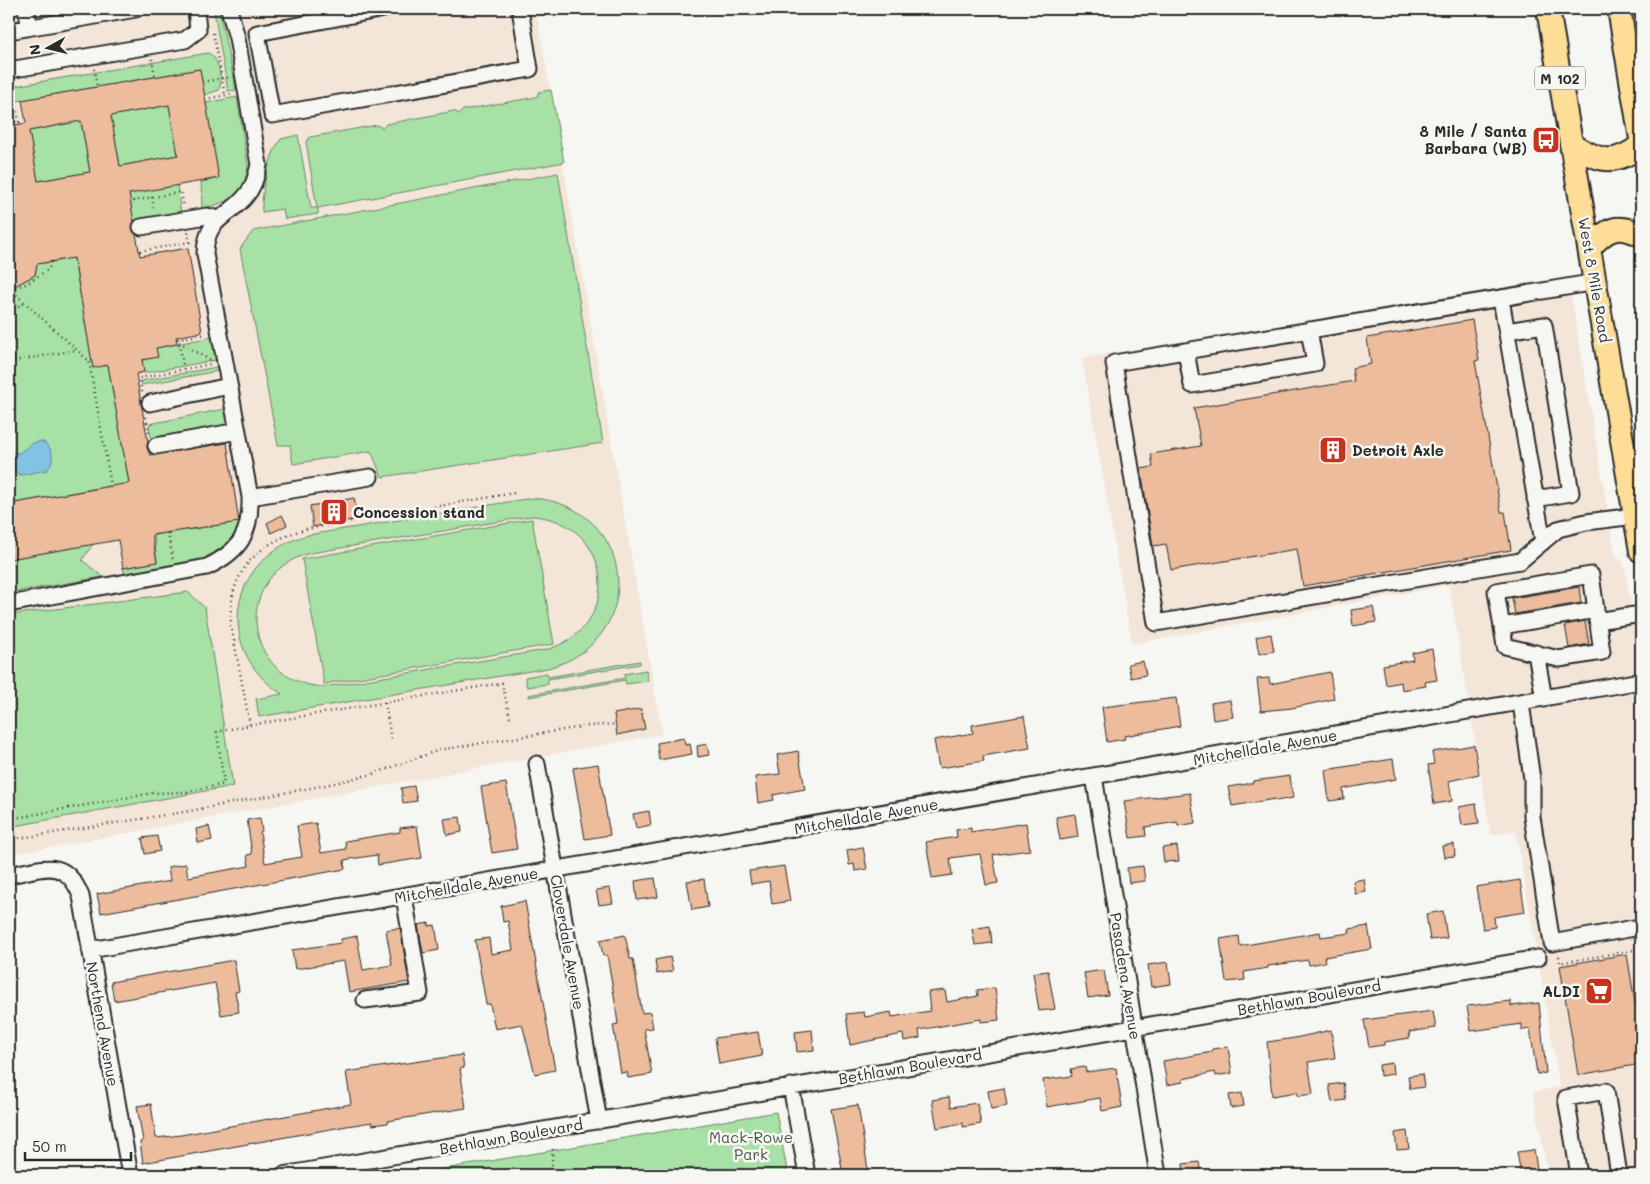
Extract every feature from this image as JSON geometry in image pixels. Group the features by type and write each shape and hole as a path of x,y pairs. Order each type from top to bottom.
{"highway":[{"name":"West 8 Mile Road","path":"1548,9 1641,551"},
{"path":"1619,9 1640,124"},
{"path":"1571,144 1591,156 1611,160 1626,156 1641,145"},
{"path":"1590,247 1602,234 1610,229 1628,229 1641,235"}],"street":[{"path":"26,9 30,27"},
{"path":"9,31 136,9"},
{"path":"10,76 185,40 198,30 196,9"},
{"path":"9,604 207,567 224,559 239,544 247,530 250,518 250,497 205,254 209,231 218,219 245,197 254,184 259,165 237,38 229,9"},
{"path":"384,9 257,33 272,115 530,69 520,9"},
{"path":"141,227 207,216 218,219"},
{"path":"1596,282 1114,363 1156,623 1520,561 1558,530 1586,522 1635,516"},
{"path":"1501,299 1543,542"},
{"path":"1507,331 1544,325 1571,493 1535,500"},
{"path":"1186,351 1192,385 1315,364 1309,330"},
{"path":"150,402 229,386"},
{"path":"156,446 238,431"},
{"path":"250,497 370,477"},
{"path":"1591,574 1596,616 1602,652 1559,659 1505,646 1496,591 1591,574"},
{"path":"1502,626 1596,616 1641,614"},
{"path":"1536,653 1544,699"},
{"name":"Mitchelldale Avenue","path":"90,950 1641,681"},
{"path":"1521,702 1532,778 1532,816 1552,943 1634,928 1641,929"},
{"name":"Cloverdale Avenue","path":"537,764 599,1121"},
{"name":"Pasadena Avenue","path":"1094,776 1158,1175"},
{"name":"Northend Avenue","path":"9,875 55,868 63,870 70,875 80,896 130,1175"},
{"path":"366,1000 420,993 404,896"},
{"name":"Bethlawn Boulevard","path":"282,1175 1538,958"},
{"path":"791,1086 807,1175"},
{"path":"1578,1175 1566,1098 1606,1091 1619,1175"}],"path":[{"path":"212,31 225,95"},
{"path":"152,58 155,77"},
{"path":"94,68 97,87"},
{"path":"9,124 18,122 10,76"},
{"path":"202,82 235,76"},
{"path":"205,99 238,93"},
{"path":"133,201 181,192"},
{"path":"140,251 190,242"},
{"path":"51,262 50,269 26,284 10,289 89,361 111,485"},
{"path":"9,310 25,303"},
{"path":"184,369 178,339 213,333"},
{"path":"179,342 216,363"},
{"path":"9,362 77,350"},
{"path":"250,725 230,610 233,589 250,558 270,543 286,535 306,529 514,493"},
{"path":"168,533 174,567"},
{"path":"9,819 153,793 186,792 224,784 217,732 250,725 502,683 510,718"},
{"path":"385,702 391,739"},
{"path":"9,840 184,812 326,786 373,774 439,750 588,726 614,724"},
{"path":"1558,956 1560,963 1634,950"},
{"path":"551,1175 554,1148"}],"shaded area":[{"path":"127,9 536,9 662,734 9,855 9,30"},
{"path":"1568,277 1615,554 1624,564 1641,663 1641,1175 1548,1175 1533,1092 1560,1087 1516,831 1491,835 1449,585 1132,644 1082,358"}],"green space":[{"path":"219,10 236,90 228,91 214,11"},
{"path":"208,53 215,59 219,69 220,86 219,90 204,95 199,69 11,102 9,105 9,87"},
{"path":"551,90 564,162 318,208 318,214 285,219 283,209 262,212 267,174 273,154 281,139 298,135 311,208 317,208 306,142 310,137 377,125 383,128 386,124 454,111 459,114 463,110 531,98 538,96 538,92"},
{"path":"237,97 248,166 246,176 239,191 234,196 220,203 202,208 201,182 218,179 206,103"},
{"path":"169,105 178,155 120,166 111,116"},
{"path":"81,121 90,172 38,181 29,131"},
{"path":"558,173 603,443 382,477 371,451 293,464 290,445 278,445 240,249 253,231"},
{"path":"177,185 181,214 134,222 129,194"},
{"path":"60,252 73,254 93,367 108,365 130,488 109,486 9,504 9,289 35,275 37,264 59,261"},
{"path":"212,337 216,360 144,373 142,360 157,357 156,348"},
{"path":"217,367 218,371 142,385 141,381"},
{"path":"225,409 228,424 151,438 149,424"},
{"path":"532,498 567,506 593,524 610,548 618,576 615,604 603,631 581,653 548,668 259,717 256,699 282,694 260,675 245,653 239,629 239,606 247,583 261,562 281,546 308,535","holes":["532,516 560,522 580,536 594,555 600,577 598,600 588,621 571,638 545,650 324,687 296,681 276,667 262,648 256,626 258,603 268,582 285,564 311,553"]},
{"path":"532,519 554,644 324,684 302,559"},
{"path":"238,522 239,526 229,542 221,550 204,559 125,574 123,568 157,562 154,535"},
{"path":"93,544 82,560 103,577 9,593 9,559"},
{"path":"188,592 205,608 233,786 9,827 9,615"},
{"path":"640,661 640,664 548,679 548,684 527,687 525,677 547,673 548,677"},
{"path":"646,670 648,681 626,684 625,680 529,697 528,695 625,678 624,674"},
{"name":"Mack-Rowe Park","path":"776,1112 788,1175 409,1175"}],"water":[{"path":"41,441 48,446 52,454 52,462 47,470 21,475 14,471 10,463 9,452 19,453 31,444"}],"building":[{"path":"200,69 219,178 129,194 134,222 132,229 136,234 140,256 188,248 202,332 176,337 177,344 156,348 158,357 142,360 144,372 136,374 148,442 147,447 150,455 227,443 239,522 152,535 157,562 123,568 118,540 9,559 9,504 129,483 108,365 93,368 74,258 37,264 35,275 9,289 9,126 26,123 22,100","holes":["169,105 178,155 120,166 111,116","81,121 90,172 38,181 29,131"]},
{"name":"Detroit Axle","path":"1472,320 1479,360 1475,361 1501,512 1505,512 1511,550 1303,586 1297,549 1171,570 1166,544 1153,546 1141,469 1153,467 1151,454 1201,446 1194,408 1354,381 1352,368 1371,364 1367,338"},
{"name":"Concession stand","path":"354,498 358,519 313,527 310,506"},
{"path":"282,515 287,525 271,533 267,523"},
{"path":"1579,587 1581,603 1515,614 1512,598"},
{"path":"1373,607 1376,622 1353,626 1351,610"},
{"path":"1585,621 1589,644 1569,648 1565,625"},
{"path":"1271,634 1274,651 1259,654 1256,637"},
{"path":"1432,649 1437,680 1425,682 1426,686 1402,690 1401,682 1386,685 1383,665 1413,660 1412,653"},
{"path":"1143,661 1146,675 1131,678 1128,664"},
{"path":"1330,672 1334,699 1292,708 1261,711 1257,679 1269,678 1270,684"},
{"path":"1176,698 1180,726 1124,736 1125,739 1107,742 1102,707"},
{"path":"1230,700 1233,717 1213,720 1211,703"},
{"path":"641,709 645,729 617,735 614,714"},
{"path":"1024,716 1030,748 983,756 984,761 939,768 934,740 973,733 972,725"},
{"path":"684,738 685,745 690,744 692,754 659,760 657,743"},
{"path":"707,744 709,755 698,757 697,746"},
{"path":"1474,745 1479,774 1449,781 1452,801 1434,804 1428,765 1434,764 1432,752"},
{"path":"798,751 805,789 773,795 774,800 758,803 755,777 780,774 777,755"},
{"path":"1393,759 1396,779 1343,789 1344,799 1329,801 1325,770"},
{"path":"598,764 610,835 585,839 573,768"},
{"path":"1290,776 1293,798 1232,806 1228,787 1253,783 1253,781"},
{"path":"506,783 517,849 492,853 481,787"},
{"path":"414,786 417,801 403,803 401,788"},
{"path":"1190,793 1195,823 1178,826 1177,822 1145,827 1146,836 1130,838 1124,801"},
{"path":"1476,804 1479,823 1462,825 1459,807"},
{"path":"649,811 651,825 636,828 633,814"},
{"path":"1075,814 1078,837 1060,840 1056,817"},
{"path":"460,817 462,832 447,835 444,819"},
{"path":"260,818 262,831 260,832 265,863 302,857 297,826 316,823 321,853 346,849 345,841 400,832 400,828 417,826 422,858 378,865 377,855 344,860 345,869 101,913 97,894 170,881 168,867 186,864 188,877 249,866 247,855 252,854 247,820"},
{"path":"1026,823 1030,850 993,855 998,883 986,885 980,854 950,858 952,875 932,878 926,842 957,837 956,830 971,828 971,832"},
{"path":"209,826 212,840 198,843 196,829"},
{"path":"157,836 160,851 145,854 142,838"},
{"path":"1454,844 1455,856 1444,857 1442,846"},
{"path":"1177,846 1179,861 1164,862 1162,848"},
{"path":"863,847 867,869 855,871 854,864 849,865 847,850"},
{"path":"784,866 790,901 772,904 769,881 751,884 749,871"},
{"path":"1143,866 1145,881 1129,883 1127,868"},
{"path":"655,878 658,897 637,900 635,881"},
{"path":"704,879 708,907 692,910 687,881"},
{"path":"1364,879 1366,892 1355,894 1353,881"},
{"path":"1520,880 1525,912 1494,917 1495,927 1483,929 1476,887"},
{"path":"610,888 613,903 599,905 596,890"},
{"path":"525,901 555,1070 535,1074 522,1024 495,1029 490,1004 486,1004 475,940 489,938 491,954 513,950 508,921 503,922 501,906"},
{"path":"1443,911 1447,938 1430,940 1426,914"},
{"path":"429,923 429,926 435,925 439,950 423,953 418,925"},
{"path":"990,926 992,943 975,945 972,929"},
{"path":"1368,926 1372,949 1324,957 1325,962 1309,965 1308,960 1268,966 1268,968 1244,972 1245,980 1226,982 1220,939 1239,936 1240,946 1320,932 1321,937 1350,933 1349,929"},
{"path":"400,928 409,982 349,992 344,961 295,969 292,950 341,943 341,939 357,936 363,970 392,965 386,930"},
{"path":"625,935 630,959 633,959 642,1013 650,1012 653,1028 644,1029 652,1074 628,1078 627,1072 621,1073 613,1025 618,1024 614,995 607,955 603,956 600,940"},
{"path":"1627,954 1641,1040 1641,1064 1578,1075 1560,966"},
{"path":"670,957 673,971 657,974 655,960"},
{"path":"234,960 239,991 235,992 239,1012 221,1015 215,983 114,1001 111,982"},
{"path":"1168,962 1171,984 1151,987 1148,965"},
{"path":"1104,970 1108,995 1088,998 1084,973"},
{"path":"1048,971 1055,1009 1039,1011 1033,973"},
{"path":"995,988 999,1020 981,1022 981,1019 919,1030 920,1038 904,1041 903,1034 850,1045 846,1014 864,1012 865,1017 891,1012 892,1017 930,1011 928,992 945,990 947,1002 978,996 977,990"},
{"path":"1511,1001 1511,1006 1539,1003 1546,1073 1537,1074 1530,1029 1522,1030 1522,1024 1471,1031 1467,1006"},
{"path":"1433,1011 1436,1028 1409,1032 1410,1038 1384,1042 1384,1045 1369,1047 1364,1020"},
{"path":"812,1030 814,1050 797,1052 795,1032"},
{"path":"1331,1030 1335,1058 1308,1062 1313,1094 1298,1096 1297,1092 1272,1096 1267,1042"},
{"path":"758,1032 762,1056 719,1064 715,1038"},
{"path":"1228,1047 1232,1073 1216,1076 1215,1072 1183,1079 1183,1082 1167,1085 1163,1061 1212,1052 1212,1049"},
{"path":"462,1055 464,1068 460,1069 466,1108 388,1121 388,1123 372,1125 372,1122 347,1126 143,1163 140,1142 143,1141 137,1106 151,1104 156,1138 181,1135 351,1104 346,1072"},
{"path":"1392,1063 1393,1074 1380,1076 1379,1065"},
{"path":"1085,1067 1086,1072 1116,1068 1122,1107 1102,1111 1100,1098 1047,1107 1043,1080 1072,1076 1071,1069"},
{"path":"1422,1074 1424,1087 1410,1089 1408,1076"},
{"path":"1343,1083 1346,1100 1332,1102 1329,1085"},
{"path":"1004,1088 1007,1106 991,1109 988,1091"},
{"path":"1242,1093 1244,1106 1231,1108 1229,1095"},
{"path":"949,1097 951,1107 977,1103 981,1124 963,1127 963,1123 937,1128 932,1100"},
{"path":"858,1105 868,1170 843,1174 831,1109"},
{"path":"1407,1131 1409,1149 1397,1150 1395,1133"},
{"path":"1534,1150 1538,1175 1521,1175 1517,1152"},
{"path":"1199,1162 1201,1175 1184,1175 1183,1164"}],"place":[{"name":"8 Mile / Santa Barbara (WB)","path":"1546,140"},
{"name":"Detroit Axle","path":"1333,450"},
{"name":"Concession stand","path":"334,512"},
{"name":"ALDI","path":"1599,991"}]}
